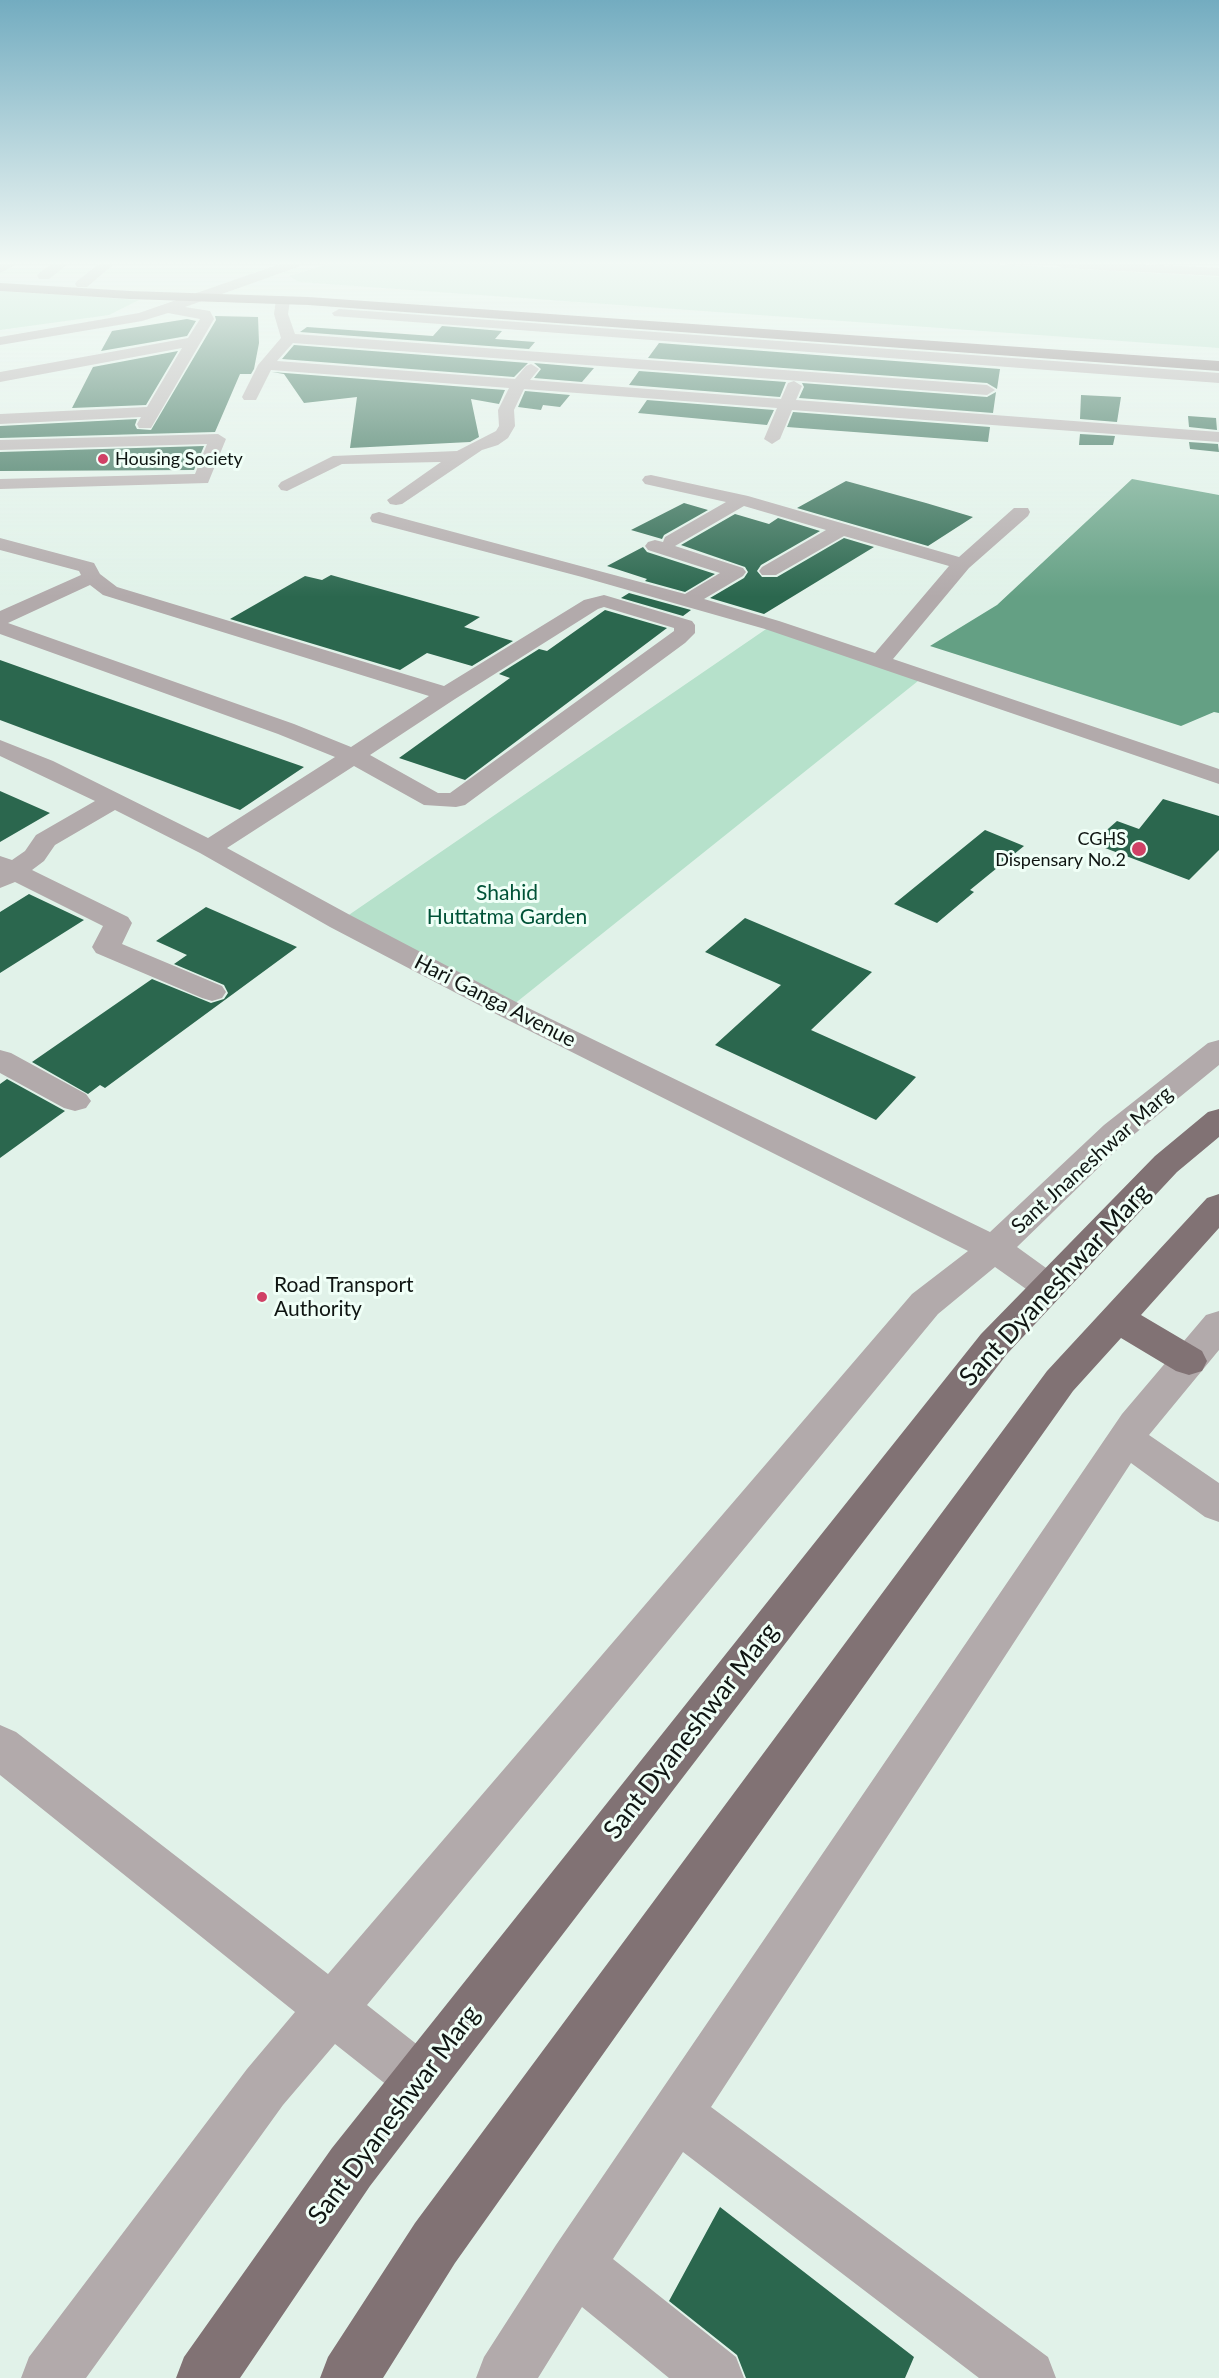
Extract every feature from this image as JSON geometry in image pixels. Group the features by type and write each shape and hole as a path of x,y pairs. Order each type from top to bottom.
{"main road":[{"name":"Sant Dyaneshwar Marg","path":"205,2378 351,2167 994,1344 1166,1164 1219,1120"},
{"path":"361,2373 435,2243 1010,1449 1060,1382 1219,1206"},
{"path":"1117,1318 1189,1361"}],"street":[{"path":"78,379 81,375"},
{"path":"0,419 50,416 148,418 173,375"},
{"path":"250,397 261,375"},
{"path":"309,385 396,375 1219,437"},
{"path":"396,500 476,446 492,441 502,434 507,426 506,410 519,384 526,375"},
{"path":"772,439 798,375 987,390"},
{"path":"1185,375 1219,378"},
{"path":"50,416 64,398"},
{"path":"0,445 218,439 202,479 0,484"},
{"path":"287,486 333,461 342,459 460,456"},
{"path":"651,480 742,500 962,564"},
{"path":"687,601 736,572 663,543 742,500"},
{"path":"879,662 962,564 1021,512"},
{"path":"379,518 771,626 1219,777"},
{"path":"769,571 843,528"},
{"path":"0,544 87,567 92,577 110,591 447,694"},
{"path":"0,619 92,577"},
{"path":"90,600 110,591"},
{"path":"0,627 31,629 353,756 433,800 456,800 678,639 684,633 685,625 618,604 604,601 591,604 447,694 353,756 209,848"},
{"path":"0,644 31,629"},
{"name":"Hari Ganga Avenue","path":"0,747 45,766 209,848 340,921 508,1009 994,1249 1048,1287"},
{"path":"12,868 62,850 125,807"},
{"path":"12,868 118,923 106,947 212,992"},
{"name":"Sant Jnaneshwar Marg","path":"50,2378 265,2087 925,1304 994,1249 1115,1133 1219,1050"},
{"path":"0,1060 75,1101"},
{"path":"506,2378 576,2265 1126,1439 1219,1325"},
{"path":"1126,1439 1219,1505"},
{"path":"0,1747 420,2079"},
{"path":"678,2115 1027,2378"},
{"path":"576,2265 715,2378"}],"green space":[{"name":"Shahid Huttatma Garden","path":"772,625 923,677 508,1009 340,921"}],"shaded area":[{"path":"1132,479 1219,495 1219,713 1214,712 1181,726 930,646 997,605"}],"building":[{"path":"89,375 164,375 146,405 72,408"},
{"path":"184,375 240,375 215,432 0,438 0,426 137,419 135,425 137,429 151,430"},
{"path":"285,375 505,390 499,404 471,399 479,437 470,442 350,448 357,397 304,403"},
{"path":"488,375 516,375 514,377"},
{"path":"536,375 588,375 582,382 534,378"},
{"path":"636,375 692,375 786,382 780,397 629,385"},
{"path":"878,375 999,375 997,389 987,383"},
{"path":"802,383 987,397 996,392 993,413 799,398 804,387"},
{"path":"525,391 570,395 560,407 543,405 541,410 518,407"},
{"path":"1081,395 1121,397 1117,422 1080,419"},
{"path":"647,400 774,410 767,425 638,413"},
{"path":"793,412 990,427 988,442 787,427"},
{"path":"1188,416 1216,418 1217,430 1189,427"},
{"path":"1080,434 1115,436 1113,445 1079,445"},
{"path":"1189,442 1218,444 1219,452 1190,449"},
{"name":"Housing Society","path":"204,446 194,470 0,471 0,452"},
{"path":"846,481 973,517 928,546 797,508"},
{"path":"684,503 708,510 664,535 662,539 631,530"},
{"path":"735,514 769,524 778,518 820,531 761,565 757,571 762,577 777,577 844,538 874,547 764,614 710,598 744,578 748,572 745,567 681,545"},
{"path":"643,547 647,552 715,574 685,592 645,581 647,579 607,566"},
{"path":"331,575 480,617 464,627 513,641 472,666 427,653 400,670 230,619 305,576 322,580"},
{"path":"629,593 691,610 683,616 621,598"},
{"path":"605,610 667,628 465,780 399,758 510,678 499,674 539,649 547,651"},
{"path":"0,660 304,767 240,810 0,720"},
{"path":"0,791 50,813 0,842"},
{"path":"1163,799 1219,816 1219,850 1189,880 1092,843 1117,821 1139,829"},
{"path":"985,830 1024,846 970,890 974,892 937,923 894,904"},
{"path":"29,894 84,920 0,973 0,912"},
{"path":"206,907 297,947 105,1088 100,1085 88,1094 32,1062 152,979 211,1003 224,999 228,993 224,985 174,964 187,955 156,941"},
{"path":"745,918 872,972 811,1030 916,1077 876,1120 715,1045 781,985 705,952"},
{"path":"7,1079 65,1111 0,1158 0,1084"},
{"path":"720,2207 914,2357 905,2378 746,2378 737,2355 669,2301"}],"place":[{"name":"Housing Society","path":"103,459"},
{"name":"CGHS Dispensary No.2","path":"1139,849"},
{"name":"Road Transport Authority","path":"262,1297"}]}
